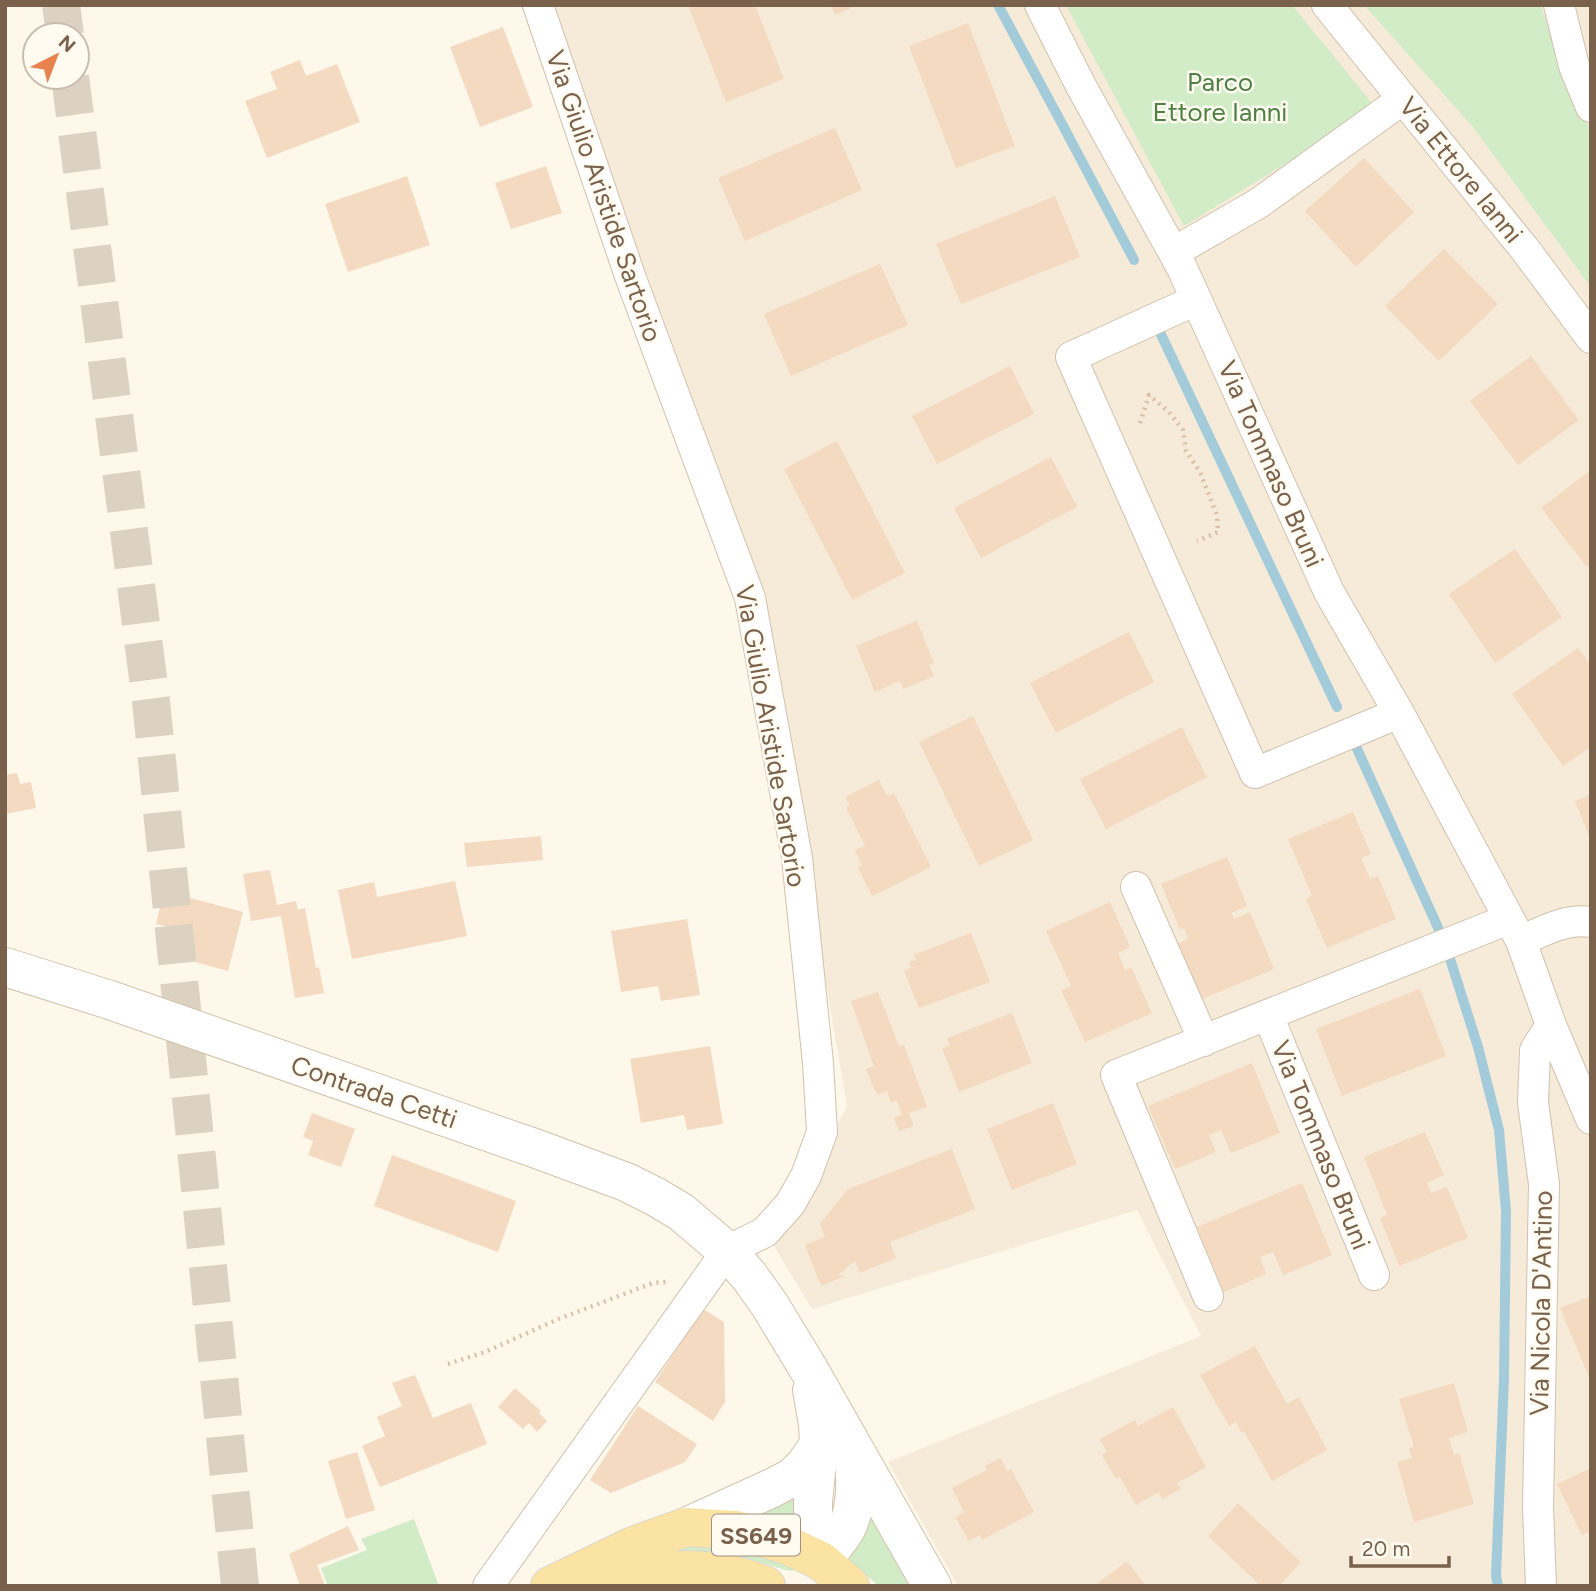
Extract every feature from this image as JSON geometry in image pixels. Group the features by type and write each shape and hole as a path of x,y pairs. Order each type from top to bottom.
{"main road":[{"name":"Contrada Cetti","path":"5,967 110,1000 533,1148 626,1182 681,1212 716,1266 749,1276 769,1304 808,1368 837,1447 932,1586"},
{"path":"686,1527 793,1477 805,1465 837,1447 855,1487 850,1518 825,1574"},
{"name":"SS649","path":"553,1584 633,1546 686,1527 736,1530 787,1545 825,1574 850,1586"},
{"name":"SS649","path":"553,1584 639,1572 690,1569 728,1574 762,1584 793,1579 808,1572 825,1574"}],"street":[{"name":"Via Giulio Aristide Sartorio","path":"538,5 630,276 750,597 797,858 818,1063 822,1132 806,1176 790,1204 765,1231 716,1266"},
{"name":"Via Tommaso Bruni","path":"1040,5 1081,86 1174,253 1329,592 1399,713 1515,930 1591,1119"},
{"name":"Via Ettore Ianni","path":"1327,5 1527,252 1591,338"},
{"path":"1559,5 1574,66 1591,107"},
{"path":"1174,253 1259,203 1403,99"},
{"path":"1196,300 1071,357 1255,773 1399,713"},
{"path":"1136,887 1204,1041"},
{"path":"1515,930 1591,922"},
{"name":"Via Tommaso Bruni","path":"1208,1296 1116,1075 1460,939 1515,930"},
{"name":"Via Tommaso Bruni","path":"1268,1015 1374,1275"},
{"name":"Via Nicola D'Antino","path":"1541,1586 1538,1507 1544,1185 1533,1103 1535,1049 1551,1025"},
{"path":"488,1586 716,1266"}],"path":[{"path":"1140,423 1149,396 1169,412 1183,430 1186,451 1200,472 1217,515 1218,532 1197,541"},
{"path":"448,1364 485,1352 556,1320 653,1283 691,1279 716,1266"}],"shaded area":[{"path":"546,5 1591,5 1591,1586 958,1586 888,1462 1201,1336 1137,1210 812,1309 774,1246 847,1106 753,561"}],"green space":[{"name":"Parco Ettore Ianni","path":"1066,5 1292,5 1376,108 1184,226"},
{"path":"1364,5 1540,5 1591,133 1591,287 1473,127"},
{"path":"868,1486 921,1586 879,1586 843,1556"},
{"path":"794,1489 800,1538 741,1513"},
{"path":"414,1519 439,1586 328,1586 321,1568 367,1550 361,1539"},
{"path":"715,1540 800,1568 785,1570 725,1555 664,1553 676,1543"}],"building":[{"path":"688,5 755,5 784,79 726,102"},
{"path":"831,5 858,5 835,15"},
{"path":"968,23 1015,146 956,168 909,46"},
{"path":"503,27 533,107 480,127 450,47"},
{"path":"300,60 306,76 337,64 360,122 267,158 245,101 277,89 270,72"},
{"path":"835,128 862,190 745,241 718,178"},
{"path":"1364,158 1414,212 1356,267 1305,211"},
{"path":"546,166 562,213 511,229 495,183"},
{"path":"407,176 430,245 348,272 325,204"},
{"path":"1055,196 1080,257 961,304 936,244"},
{"path":"1444,249 1498,304 1439,361 1385,306"},
{"path":"880,264 908,325 791,376 764,314"},
{"path":"1531,356 1579,420 1518,465 1470,401"},
{"path":"1010,366 1034,414 937,464 912,416"},
{"path":"837,441 905,573 852,600 784,469"},
{"path":"1051,457 1077,507 981,558 954,508"},
{"path":"1591,470 1591,564 1587,567 1541,508"},
{"path":"1515,549 1562,617 1495,663 1449,594"},
{"path":"917,621 934,663 929,665 934,676 903,689 900,681 875,692 856,646"},
{"path":"1129,632 1154,682 1056,733 1030,683"},
{"path":"1578,648 1591,665 1591,747 1563,766 1512,694"},
{"path":"973,716 1033,840 979,866 919,742"},
{"path":"1182,727 1207,777 1106,829 1080,779"},
{"path":"17,773 20,784 31,782 36,808 5,814 5,775"},
{"path":"879,780 887,796 894,793 931,867 872,896 858,868 862,866 855,850 865,846 846,807 850,806 845,797"},
{"path":"1591,795 1591,841 1575,801"},
{"path":"1353,812 1371,854 1361,858 1370,879 1378,876 1396,919 1327,948 1306,899 1312,896 1288,839"},
{"path":"541,836 543,860 467,867 464,843"},
{"path":"1227,857 1247,906 1231,913 1234,919 1250,912 1274,969 1200,1000 1177,944 1188,939 1184,928 1180,930 1161,884"},
{"path":"270,870 277,905 296,901 298,910 305,908 316,968 319,967 324,993 295,998 281,916 251,921 243,874"},
{"path":"455,881 467,936 352,959 338,890 374,882 377,897"},
{"path":"164,891 243,912 228,971 162,953 169,927 156,924"},
{"path":"1110,902 1130,947 1118,953 1125,970 1131,967 1152,1013 1085,1042 1061,990 1071,986 1046,931"},
{"path":"687,919 700,995 661,1001 658,986 621,992 611,931"},
{"path":"971,933 990,982 919,1008 904,971 911,968 909,962 916,960 914,955"},
{"path":"1420,989 1446,1056 1342,1096 1316,1029"},
{"path":"878,992 899,1046 904,1045 927,1107 909,1113 914,1126 899,1131 894,1118 902,1115 897,1100 891,1103 887,1091 877,1095 866,1069 874,1066 851,1001"},
{"path":"1012,1013 1032,1063 959,1092 942,1048 950,1045 947,1038"},
{"path":"710,1046 723,1124 687,1130 684,1115 641,1123 630,1059"},
{"path":"1252,1063 1280,1133 1231,1153 1221,1130 1209,1135 1216,1152 1175,1169 1148,1106"},
{"path":"1053,1103 1077,1164 1012,1190 987,1129"},
{"path":"312,1113 355,1129 341,1167 308,1155 313,1141 303,1137"},
{"path":"1425,1132 1444,1175 1427,1183 1431,1193 1447,1187 1468,1238 1399,1266 1380,1218 1387,1215 1364,1157"},
{"path":"952,1149 975,1209 890,1242 896,1258 860,1273 855,1261 838,1275 845,1276 821,1286 805,1245 825,1237 820,1224 848,1189"},
{"path":"392,1155 516,1201 498,1252 374,1206"},
{"path":"1302,1183 1332,1255 1283,1275 1273,1252 1260,1257 1266,1274 1224,1292 1197,1227"},
{"path":"1591,1296 1591,1382 1560,1308"},
{"path":"703,1309 724,1322 725,1402 713,1421 655,1382"},
{"path":"1255,1346 1287,1404 1299,1397 1327,1450 1272,1481 1244,1431 1241,1432 1236,1422 1229,1426 1200,1375"},
{"path":"415,1375 433,1418 471,1403 487,1444 380,1487 362,1446 385,1436 377,1417 402,1406 392,1383"},
{"path":"1454,1383 1468,1432 1449,1438 1454,1455 1459,1453 1474,1504 1414,1522 1397,1462 1412,1458 1409,1448 1414,1447 1399,1399"},
{"path":"515,1388 541,1411 539,1413 547,1421 537,1432 529,1423 523,1429 498,1407"},
{"path":"638,1406 697,1444 685,1462 611,1493 590,1480"},
{"path":"1173,1407 1206,1467 1177,1483 1181,1489 1162,1499 1159,1492 1136,1505 1120,1477 1116,1479 1102,1455 1107,1452 1100,1439 1135,1420 1138,1426"},
{"path":"357,1452 375,1510 346,1519 328,1461"},
{"path":"1000,1458 1007,1471 1011,1469 1034,1512 982,1540 980,1535 969,1541 955,1517 964,1512 952,1488 987,1470 985,1466"},
{"path":"1591,1468 1591,1531 1582,1535 1557,1484"},
{"path":"1238,1503 1301,1562 1279,1586 1261,1586 1208,1536"},
{"path":"348,1526 359,1550 317,1565 325,1586 300,1586 289,1554"},
{"path":"1127,1561 1146,1586 1094,1586"}],"waterway":[{"path":"998,5 1134,260"},
{"path":"1157,326 1337,707"},
{"path":"1353,740 1445,943 1478,1047 1499,1130 1506,1211 1504,1378 1496,1576 1498,1586"}],"tunnel":[{"path":"61,5 63,21"},
{"path":"72,91 151,701 240,1586"}]}
